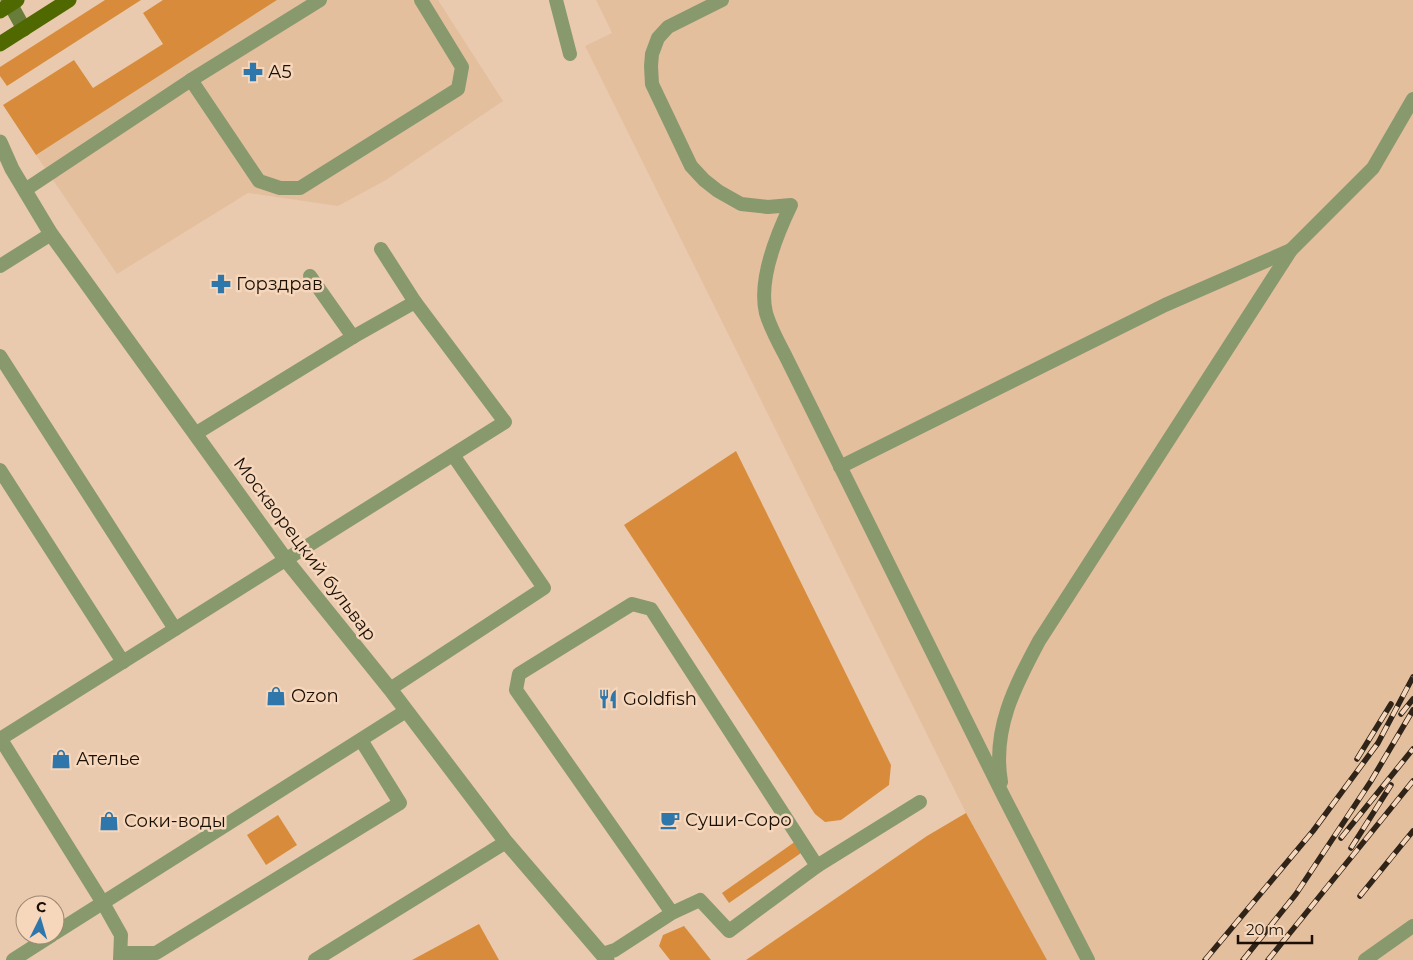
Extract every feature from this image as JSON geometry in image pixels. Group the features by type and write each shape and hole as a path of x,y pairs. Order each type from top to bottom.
{"main road":[{"path":"0,44 69,0"}],"street":[{"path":"9,4 24,29"},
{"name":"Москворецкий бульвар","path":"0,142 12,169 51,234 286,560 390,689 506,842 605,957"}],"lane":[{"path":"25,190 191,80 320,0"},
{"path":"191,80 259,182 280,188 300,188 458,89 462,67 421,0"},
{"path":"556,0 570,54"},
{"path":"722,0 668,27 658,38 652,54 652,84 692,166 704,180 718,191 741,204 791,205 782,226 768,271 764,291 766,312 840,467 1004,797 1088,960"},
{"path":"1004,797 998,766 1000,736 1007,708 1020,676 1039,641 1291,250 1373,168 1413,99"},
{"path":"0,266 51,234"},
{"path":"361,740 400,803 156,953 120,957 121,935 0,739 505,422 415,302 381,249"},
{"path":"840,467 1166,305 1291,250"},
{"path":"310,276 354,337"},
{"path":"195,434 415,302"},
{"path":"0,356 175,629"},
{"path":"390,689 544,588 452,456"},
{"path":"0,470 124,662"},
{"path":"672,913 516,690 519,674 632,604 651,609 817,866"},
{"path":"65,927 406,711"},
{"path":"605,957 672,913 700,900 729,931 817,866 920,802"},
{"path":"315,960 506,842"},
{"path":"1365,960 1413,926"},
{"path":"13,960 37,945"}],"shaded area":[{"path":"105,0 141,0 7,86 0,76 0,67"},
{"path":"163,0 277,0 36,155 3,105 74,60 93,88 163,44 143,13"},
{"path":"277,0 438,0 503,101 386,180 338,206 248,193 117,274 36,155"},
{"path":"596,0 1413,0 1413,960 746,960 927,836 966,813 585,46 612,33"},
{"path":"736,451 891,765 889,785 841,820 825,822 815,814 624,525"},
{"path":"966,813 1047,960 746,960 927,836"},
{"path":"278,815 297,845 266,865 247,835"},
{"path":"796,841 804,851 729,903 722,893"},
{"path":"479,924 499,960 412,960"},
{"path":"684,926 711,960 670,960 659,946 663,935"}],"railway":[{"path":"1205,960 1313,831 1378,743 1413,677"},
{"path":"1401,714 1413,699"},
{"path":"1357,759 1391,704"},
{"path":"1243,960 1296,894 1371,781 1413,710"},
{"path":"1341,838 1413,749"},
{"path":"1268,960 1413,781"},
{"path":"1351,848 1391,785"},
{"path":"1360,896 1413,831"}],"place":[{"name":"А5","path":"253,72"},
{"name":"Горздрав","path":"221,284"},
{"name":"Ozon","path":"276,696"},
{"name":"Goldfish","path":"608,699"},
{"name":"Ателье","path":"61,759"},
{"name":"Суши-Соро","path":"670,820"},
{"name":"Соки-воды","path":"109,821"}]}
